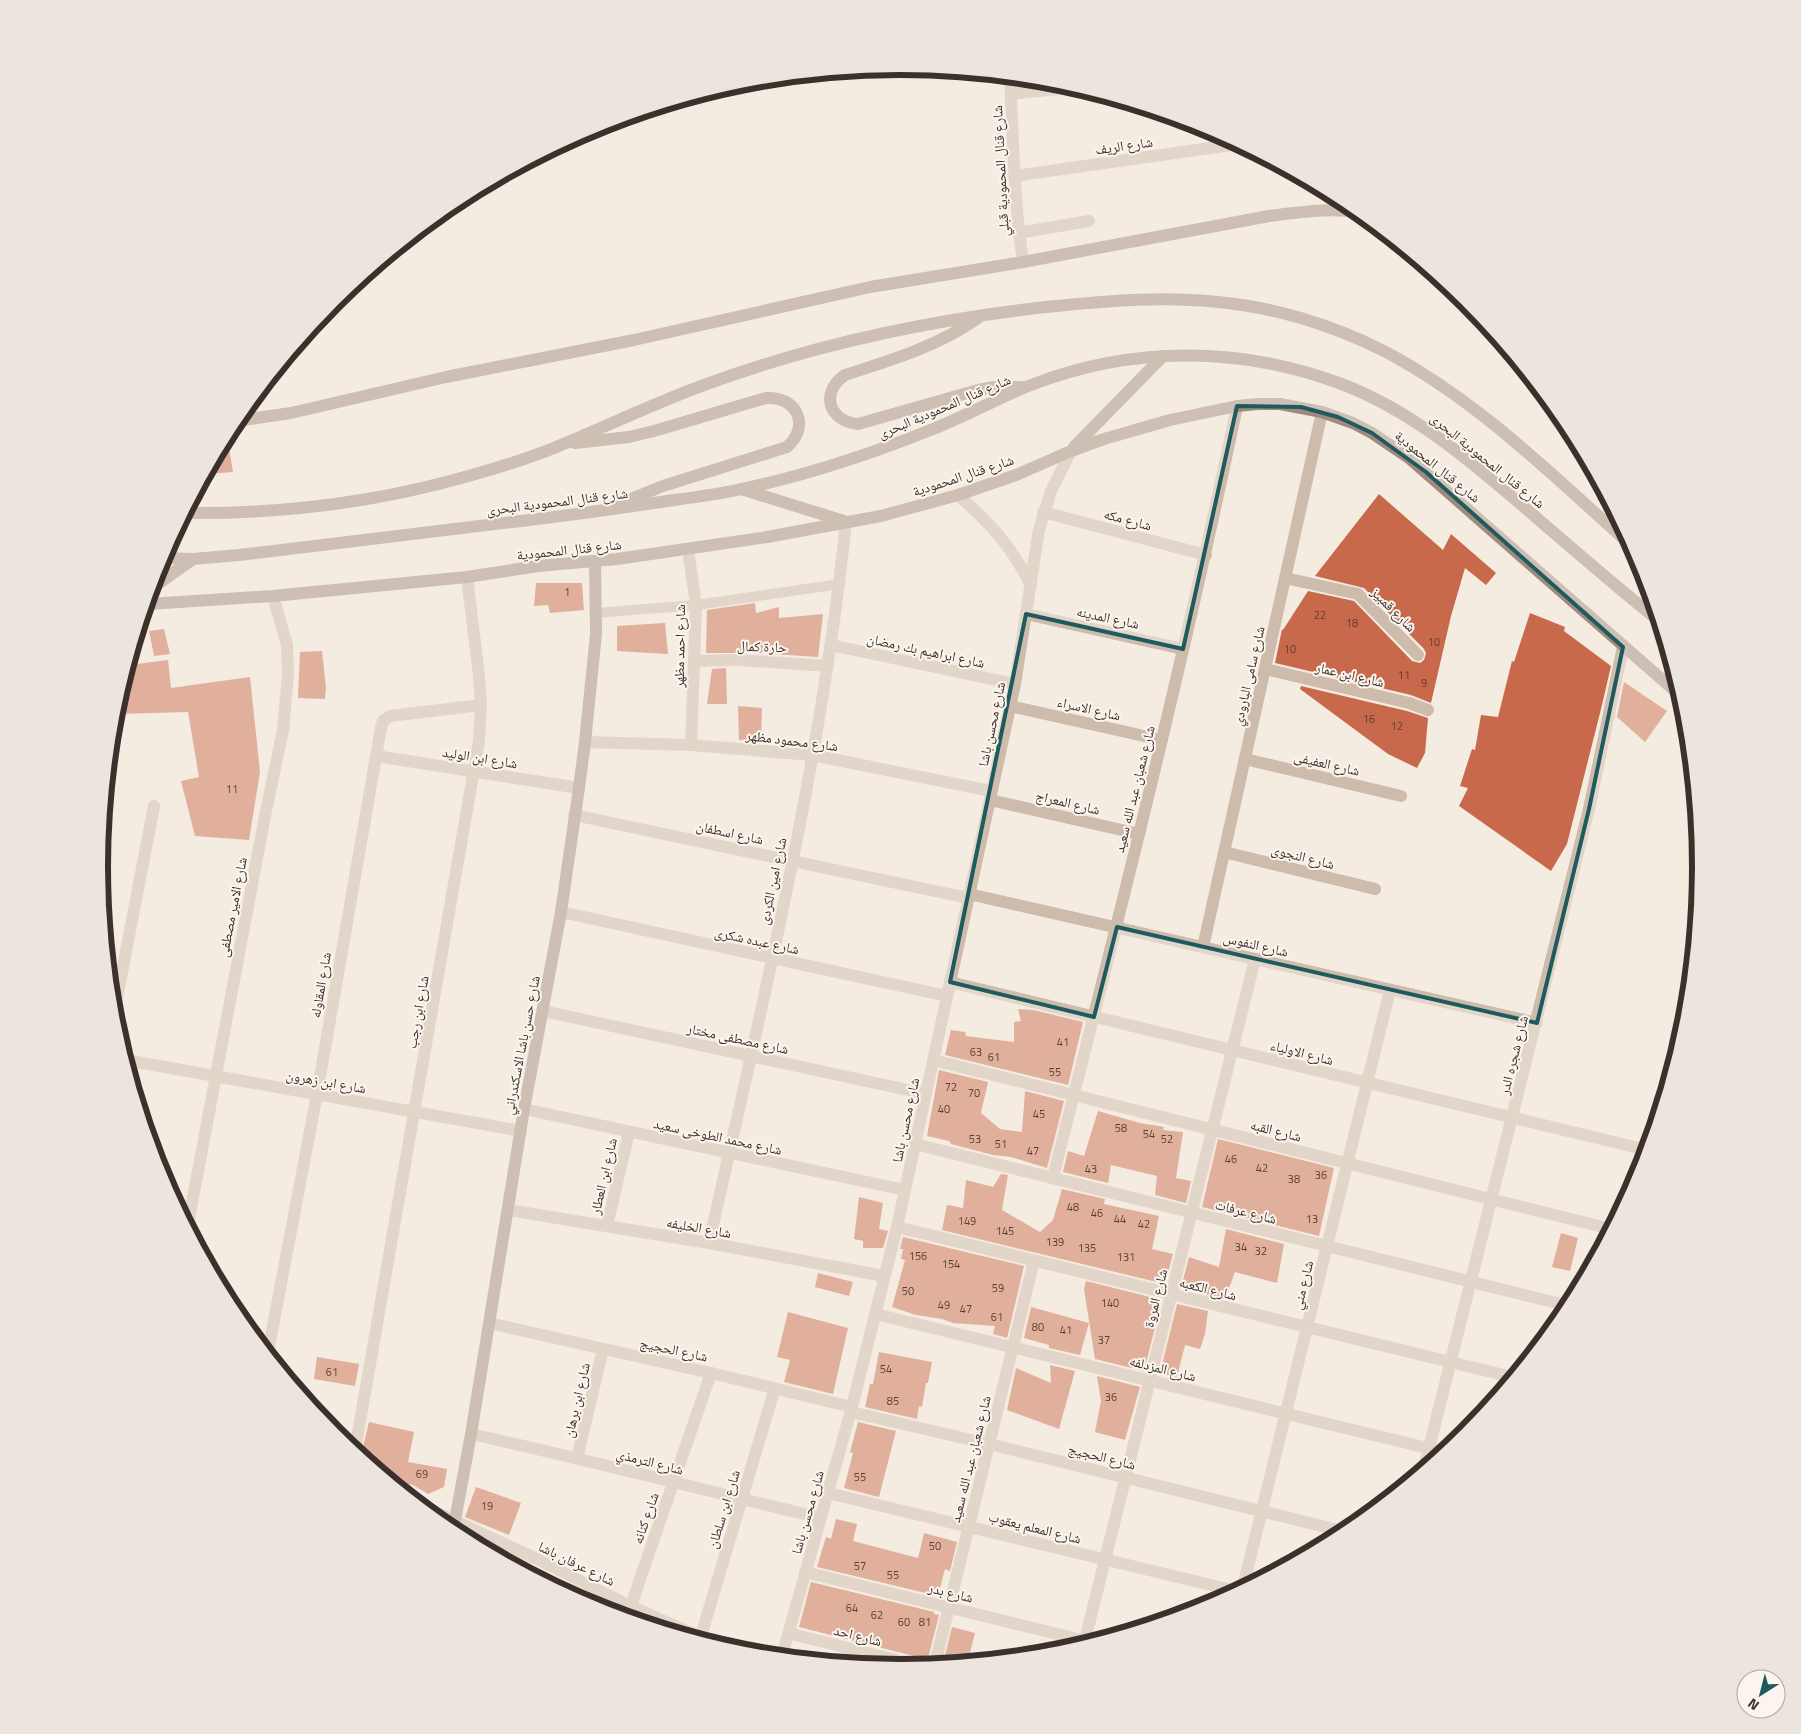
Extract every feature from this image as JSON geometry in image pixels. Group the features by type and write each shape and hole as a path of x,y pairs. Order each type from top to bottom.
{"main road":[{"path":"247,420 290,414 446,377 634,340 870,287 1022,262 1269,216 1308,210 1344,210"},
{"name":"شارع قنال المحمودية البحرى","path":"192,513 264,511 316,506 419,489 468,476 564,444 696,388 772,361 841,342 911,327 982,315 1101,301 1180,299 1221,302 1261,309 1301,319 1340,332 1378,348 1448,390 1512,441 1619,535"},
{"path":"982,315 963,329 920,350 845,375 837,381 831,390 832,410 843,421 858,424 978,390 994,387 1027,387"},
{"name":"شارع قنال المحمودية البحرى","path":"172,558 239,555 600,512 741,490 891,446 955,420 1027,387 1073,371 1133,359 1194,355 1254,360 1298,370 1340,384 1382,402 1421,424 1457,451 1651,614"},
{"path":"1071,451 1163,356"},
{"path":"564,444 629,437 654,432 766,398 782,399 795,410 799,426 793,441 787,447 663,486 600,512"},
{"name":"شارع قنال المحمودية","path":"154,604 273,596 467,576 688,549 767,537 881,516 958,495 1016,475 1104,439 1170,420 1237,406 1280,404 1322,412 1353,423 1372,433 1409,458 1672,688"},
{"path":"741,490 846,522"},
{"path":"163,580 193,558"},
{"name":"شارع حسن باشا الاسكندراني","path":"455,1522 490,1324 524,1109 561,912 585,742 596,613 595,561"}],"street":[{"name":"شارع قنال المحمودية قبلي","path":"1010,83 1014,176 1022,262"},
{"path":"1011,94 1052,89"},
{"path":"1214,140 1215,147"},
{"name":"شارع الريف","path":"1014,176 1226,146"},
{"path":"1018,233 1089,221"},
{"name":"شارع شعبان عبد الله سعيد","path":"1053,1177 1117,927 1162,740 1206,555 1237,406"},
{"name":"شارع سامى البارودي","path":"1203,947 1322,412"},
{"name":"شارع محسن باشا","path":"784,1650 852,1409 897,1227 1015,684 1035,548 1043,512 1057,477 1071,451"},
{"path":"958,495 1001,536 1018,559 1031,585"},
{"name":"شارع مكه","path":"1043,512 1206,555"},
{"name":"شارع امين الكردى","path":"709,1243 792,860 812,755 840,584 846,522"},
{"name":"شارع احمد مظهر","path":"688,549 696,605 691,745"},
{"name":"شارع ابن رجب","path":"356,1442 479,741 481,705 479,676 467,576"},
{"name":"شارع قمبيز","path":"1285,578 1358,594 1418,655"},
{"name":"شارع الامير مصطفى","path":"190,1216 287,702 288,645 273,596"},
{"name":"شارع المدينه","path":"1026,614 1183,649"},
{"name":"شارع ابراهيم بك رمضان","path":"831,645 1015,684"},
{"name":"شارع شجره الدر","path":"1426,1459 1537,1023 1589,809 1623,647"},
{"name":"حارة كمال","path":"695,661 739,660 828,666"},
{"name":"شارع ابن عمار","path":"1265,669 1409,703 1428,710"},
{"name":"شارع المقاوله","path":"269,1345 317,1094 383,721 386,718 481,705"},
{"name":"شارع الاسراء","path":"1010,706 1162,740"},
{"name":"شارع محمود مظهر","path":"585,742 691,745 812,755 991,796"},
{"name":"شارع ابن الوليد","path":"376,756 579,788"},
{"name":"شارع العفيفى","path":"1245,759 1401,796"},
{"name":"شارع المعراج","path":"991,796 1139,834"},
{"path":"119,990 154,806"},
{"name":"شارع اسطفان","path":"574,815 969,896"},
{"name":"شارع النجوى","path":"1224,852 1375,889"},
{"name":"شارع النفوس","path":"969,896 1117,927 1537,1023"},
{"name":"شارع عبده شكرى","path":"561,912 947,996"},
{"name":"شارع المروة","path":"1087,1636 1255,959"},
{"name":"شارع الاولياء","path":"950,982 1640,1148"},
{"name":"شارع مني","path":"1245,1580 1390,990"},
{"name":"شارع مصطفى مختار","path":"543,1011 926,1094"},
{"name":"شارع القبه","path":"933,1060 1605,1228"},
{"name":"شارع ابن زهرون","path":"133,1061 521,1131"},
{"name":"شارع محمد الطوخى سعيد","path":"524,1109 905,1190"},
{"name":"شارع ابن العطار","path":"607,1226 628,1132"},
{"name":"شارع عرفات","path":"915,1144 1561,1304"},
{"name":"شارع الخليفه","path":"508,1210 709,1243 884,1276"},
{"name":"شارع الكعبه","path":"897,1227 1506,1377"},
{"name":"شارع شعبان عبد الله سعيد","path":"937,1658 1034,1261"},
{"name":"شارع المزدلفه","path":"875,1314 1436,1450"},
{"name":"شارع الحجيج","path":"490,1324 711,1372 989,1444 1335,1529"},
{"name":"شارع ابن برهان","path":"577,1458 603,1349"},
{"name":"شارع كنانه","path":"629,1611 711,1372"},
{"name":"شارع ابن سلطان","path":"701,1633 775,1388"},
{"name":"شارع الترمذي","path":"471,1434 821,1518"},
{"name":"شارع المعلم يعقوب","path":"828,1493 1225,1589"},
{"name":"شارع عرفان باشا","path":"471,1533 541,1561 623,1609"},
{"name":"شارع بدر","path":"805,1572 1075,1639"},
{"name":"شارع احد","path":"788,1633 891,1659"}],"lane":[{"path":"596,613 696,605 840,584"}],"highlighted area":[{"path":"1237,406 1301,407 1338,417 1372,433 1426,472 1623,647 1589,809 1537,1023 1117,927 1094,1017 950,982 1026,614 1183,649"}],"building":[{"path":"229,448 233,472 214,473"},
{"path":"1379,494 1443,550 1451,534 1496,573 1486,585 1465,568 1451,616 1431,703 1411,695 1275,663 1282,629 1308,591 1354,601 1412,661 1420,663 1424,660 1426,653 1424,649 1364,588 1315,576"},
{"path":"536,583 582,583 584,610 550,613 548,605 534,606"},
{"path":"755,603 756,613 779,607 779,618 823,614 818,657 773,654 773,651 758,653 706,653 707,610"},
{"path":"1530,613 1565,627 1564,631 1611,666 1567,844 1551,871 1459,806 1468,788 1460,786 1472,749 1475,750 1481,715 1498,717 1512,661 1514,662"},
{"path":"665,623 668,654 617,651 617,626"},
{"path":"164,629 170,654 154,656 149,631"},
{"path":"322,651 326,687 325,699 298,698 300,652"},
{"path":"168,660 171,688 250,677 260,772 249,840 195,836 181,781 199,777 188,712 124,714 134,664"},
{"path":"726,668 727,704 707,704 712,669"},
{"path":"1624,682 1667,711 1645,742 1617,717"},
{"path":"1301,686 1407,711 1428,718 1425,753 1417,768 1388,754 1300,689"},
{"path":"738,706 762,708 761,741 739,740"},
{"path":"1018,1009 1033,1010 1083,1022 1068,1085 945,1055 951,1030 965,1032 966,1036 1014,1042 1014,1022 1021,1021"},
{"path":"939,1070 988,1082 981,1113 1000,1129 1022,1132 1025,1091 1064,1101 1047,1168 1011,1157 993,1155 951,1144 949,1141 927,1136"},
{"path":"1098,1111 1140,1123 1164,1127 1163,1130 1183,1132 1176,1178 1191,1181 1186,1203 1155,1195 1157,1176 1111,1165 1108,1183 1063,1172 1068,1151 1084,1156"},
{"path":"1218,1139 1334,1168 1319,1236 1202,1207"},
{"path":"1001,1174 1008,1175 1002,1210 1040,1232 1053,1220 1062,1189 1105,1199 1104,1204 1159,1216 1152,1249 1173,1254 1165,1284 942,1230 947,1205 963,1208 966,1180 993,1187"},
{"path":"859,1197 883,1203 879,1229 888,1231 883,1248 863,1248 863,1241 854,1239"},
{"path":"1226,1229 1284,1244 1277,1283 1235,1272 1225,1299 1181,1288 1189,1257 1219,1267"},
{"path":"1561,1233 1578,1238 1570,1271 1552,1267"},
{"path":"903,1237 1024,1266 1007,1338 993,1334 995,1326 953,1323 942,1319 916,1315 892,1307 905,1260 901,1259 903,1249 900,1249"},
{"path":"818,1273 853,1282 849,1296 815,1287"},
{"path":"1086,1281 1162,1300 1144,1371 1095,1359 1084,1289"},
{"path":"1177,1304 1208,1311 1205,1334 1200,1349 1185,1345 1177,1377 1160,1373"},
{"path":"1031,1307 1089,1323 1080,1355 1049,1348 1049,1345 1024,1338"},
{"path":"788,1312 848,1328 833,1394 784,1382 790,1360 777,1357"},
{"path":"879,1352 932,1362 922,1407 919,1406 917,1419 865,1407 870,1384 873,1384"},
{"path":"317,1357 359,1364 355,1386 314,1379"},
{"path":"1050,1365 1075,1371 1059,1429 1007,1410 1016,1368 1051,1383"},
{"path":"1097,1376 1140,1387 1125,1440 1095,1432 1101,1401"},
{"path":"369,1422 414,1432 408,1462 447,1469 444,1487 428,1494 413,1485 403,1483 363,1448"},
{"path":"858,1422 896,1431 879,1497 844,1488 853,1453 850,1452"},
{"path":"476,1487 521,1503 509,1535 465,1517"},
{"path":"836,1519 857,1524 853,1541 918,1558 924,1533 957,1542 950,1571 945,1569 938,1596 817,1567 826,1537 831,1539"},
{"path":"811,1582 934,1612 934,1614 939,1615 928,1658 922,1658 799,1627"},
{"path":"952,1627 975,1633 969,1655 945,1657"}]}
